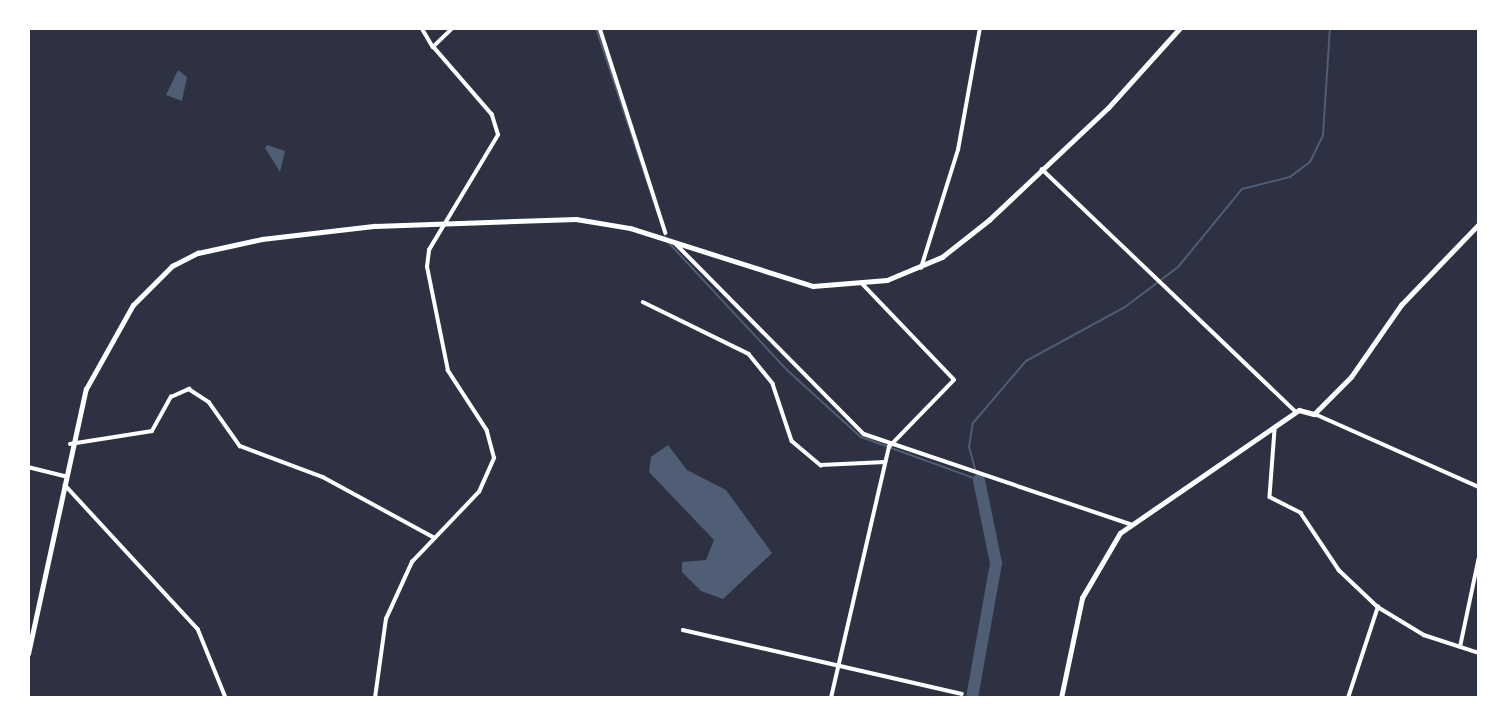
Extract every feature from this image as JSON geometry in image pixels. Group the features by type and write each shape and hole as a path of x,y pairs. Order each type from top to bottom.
{"street":[{"path":"375,698 386,619 412,562 433,537 479,492 494,458 487,431 440,348 427,267 445,223 498,135 492,115 433,47 422,28"},
{"path":"433,47 453,28"},
{"path":"600,28 666,233"},
{"path":"921,268 958,150 981,28"},
{"path":"28,654 71,444 86,389 118,327 172,266 198,253 262,239 445,223 576,219 657,237 781,280 863,285 921,268 960,243 1042,169 1180,28"},
{"path":"1042,169 1296,412 1314,414 1479,487"},
{"path":"1314,414 1351,377 1401,305 1479,224"},
{"path":"673,243 843,415 889,447 1074,501 1130,524"},
{"path":"831,698 889,447 954,380 863,285"},
{"path":"643,302 749,354 773,384 792,441 821,465 885,462"},
{"path":"71,444 152,431 171,397 189,389 209,402 240,446 323,477 433,537"},
{"path":"1061,698 1082,598 1130,524 1275,430 1296,412"},
{"path":"1275,430 1270,497 1301,513 1339,570 1378,607 1424,635 1479,653"},
{"path":"28,467 65,476"},
{"path":"63,484 198,629 226,698"},
{"path":"1460,647 1479,557"},
{"path":"1348,698 1378,607"},
{"path":"683,630 962,694"}],"water":[{"path":"178,70 187,77 182,101 166,95"},
{"path":"267,145 285,151 280,172 265,148"},
{"path":"668,445 687,470 726,490 772,553 723,599 701,591 682,572 682,562 706,560 714,540 649,472 651,457"}],"waterway":[{"path":"596,28 665,236"},
{"path":"975,469 969,447 973,423 1026,361 1125,307 1178,267 1242,189 1290,177 1310,162 1323,135 1330,28"},
{"path":"667,241 787,370 861,437 979,480"},
{"path":"972,698 996,563 979,480"}]}
